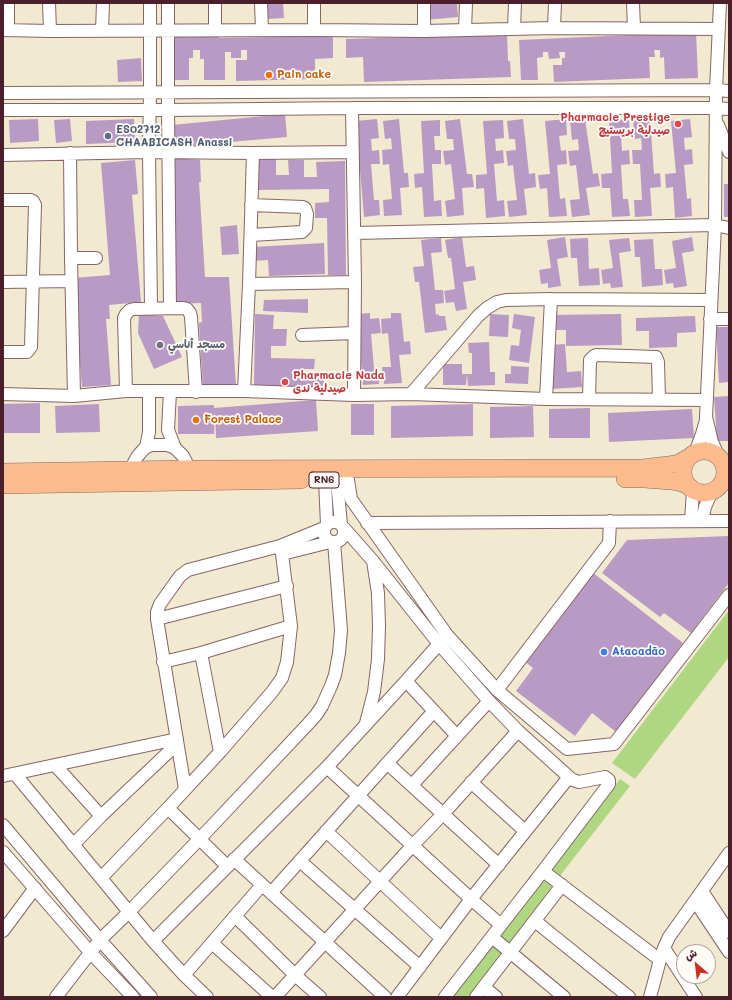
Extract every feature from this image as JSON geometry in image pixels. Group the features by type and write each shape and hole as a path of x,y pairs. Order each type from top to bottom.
{"highway":[{"name":"RN6","path":"3,472 190,469 643,468 679,463 700,451 709,451 723,459"},
{"path":"691,488 686,482 683,472 684,467 692,455"},
{"path":"720,487 726,473 723,459"},
{"name":"RN6","path":"3,485 337,480 644,479 682,483 699,492 705,493 720,487"}],"street":[{"path":"8,3 5,30 424,31 554,28 719,29"},
{"path":"49,3 50,31"},
{"path":"102,31 103,3"},
{"path":"150,3 149,152 151,308"},
{"path":"168,3 170,308"},
{"path":"215,3 215,30"},
{"path":"262,3 262,30"},
{"path":"314,3 314,30"},
{"path":"424,3 424,31"},
{"path":"465,30 466,3"},
{"path":"514,30 515,3"},
{"path":"554,28 555,3"},
{"path":"634,3 634,28"},
{"path":"692,455 702,434 706,417 716,226 715,113 720,3"},
{"path":"3,93 729,91"},
{"path":"352,108 355,282 354,395"},
{"path":"3,110 352,108 715,113 729,109"},
{"path":"715,113 729,152"},
{"path":"3,155 149,152 353,152"},
{"path":"70,153 74,396"},
{"path":"244,391 253,153"},
{"path":"3,200 30,200 35,205 32,347 27,352 3,352"},
{"path":"251,235 302,232 306,228 307,214 303,207 252,206"},
{"path":"354,233 716,226 725,226 729,228"},
{"path":"71,258 96,258"},
{"path":"3,282 71,281"},
{"path":"249,284 355,282"},
{"path":"411,394 478,316 497,302 506,300 551,299 711,300"},
{"path":"546,399 551,299"},
{"path":"126,391 124,318 126,314 130,310 134,309 183,308 190,313 191,317 196,392"},
{"path":"710,319 729,319"},
{"path":"302,336 354,333"},
{"path":"589,399 590,360 594,356 656,357 658,362 659,399"},
{"path":"3,394 74,396 126,391 244,391 354,395 411,394 546,399 707,400"},
{"path":"146,447 150,432 149,392"},
{"path":"170,392 168,430 175,448 183,456 190,469"},
{"path":"706,417 712,442 723,459"},
{"path":"130,470 137,457 146,447 152,445 167,445 175,448"},
{"path":"337,480 447,635 497,690 567,749 614,744 729,594"},
{"path":"184,790 157,619 157,612 160,604 176,580 183,573 194,568 281,550 338,542 344,536 337,480"},
{"path":"332,542 327,540 324,532 337,480"},
{"path":"696,521 704,507 720,487"},
{"path":"691,488 696,521"},
{"path":"497,690 609,543 610,521"},
{"path":"367,522 729,521"},
{"path":"281,550 334,522 338,523 373,560 439,644 489,701 518,731 576,782 605,777 609,780 609,784 445,997"},
{"path":"56,997 100,940 129,912 316,715 327,696 335,675 339,658 340,630 332,542"},
{"path":"101,878 220,752 272,692 282,678 287,662 291,626 287,586 281,550"},
{"path":"366,724 374,692 378,659 378,593 373,560"},
{"path":"157,619 287,586"},
{"path":"163,662 201,653 291,626"},
{"path":"153,941 327,766 439,644"},
{"path":"201,653 220,752"},
{"path":"406,681 457,736"},
{"path":"412,785 489,701"},
{"path":"271,893 434,711"},
{"path":"275,997 412,845 443,814 518,731"},
{"path":"9,775 177,741"},
{"path":"73,845 177,741"},
{"path":"387,763 499,865"},
{"path":"55,765 101,816"},
{"path":"327,766 501,925"},
{"path":"9,775 73,845 153,941 184,975 207,997"},
{"path":"397,997 471,899 569,777"},
{"path":"471,782 525,831"},
{"path":"168,808 200,838 262,885 385,997"},
{"path":"3,826 100,940 151,997"},
{"path":"326,831 442,938"},
{"path":"3,852 90,952 133,997"},
{"path":"650,997 662,954 670,937 729,853"},
{"path":"300,861 420,966"},
{"path":"543,871 662,954 696,997"},
{"path":"184,975 262,885"},
{"path":"496,997 480,992 562,885"},
{"path":"5,925 35,888"},
{"path":"699,896 729,932"},
{"path":"699,896 729,952"},
{"path":"235,916 295,975 320,997"},
{"path":"535,921 629,997"},
{"path":"492,937 564,997"},
{"path":"212,943 272,997"}],"green space":[{"path":"729,610 729,657 635,779 612,763"},
{"path":"620,779 630,786 559,877 550,870"},
{"path":"543,880 552,886 510,943 501,936"},
{"path":"493,945 502,952 468,997 453,997"}],"building":[{"path":"266,3 283,3 284,18 267,19"},
{"path":"425,3 457,3 458,17 425,20"},
{"path":"696,32 698,78 665,79 664,57 660,58 660,50 654,50 655,57 649,57 650,78 554,82 553,65 562,65 562,58 565,58 565,52 559,52 560,58 549,59 548,52 543,52 543,57 537,58 538,80 521,80 519,40"},
{"path":"507,34 508,61 510,61 511,77 364,82 363,57 346,58 346,39"},
{"path":"219,36 219,38 333,36 333,58 315,59 315,79 236,81 236,60 247,60 247,50 241,50 241,58 231,58 231,52 225,52 225,80 204,80 204,59 200,59 200,50 193,50 193,58 189,58 189,80 173,80 173,37"},
{"path":"141,58 142,81 118,82 117,60"},
{"path":"285,114 287,137 174,147 172,125"},
{"path":"38,119 39,141 10,143 9,120"},
{"path":"70,119 72,141 56,143 54,120"},
{"path":"134,119 135,142 86,144 86,121"},
{"path":"377,119 379,138 371,139 372,151 379,150 380,164 371,164 374,200 379,200 380,215 364,217 356,121"},
{"path":"399,119 404,173 408,173 409,187 400,188 402,215 384,216 383,200 392,199 389,164 383,165 382,150 392,149 391,138 385,139 383,121"},
{"path":"460,119 467,174 472,174 474,187 462,188 464,215 447,217 445,201 455,199 451,164 445,165 443,151 454,150 453,139 447,139 445,121"},
{"path":"523,119 529,174 535,173 536,187 524,189 527,215 509,217 507,201 517,200 513,165 508,166 506,151 516,150 515,139 509,139 507,121"},
{"path":"566,119 567,135 559,136 561,151 566,150 567,164 557,165 560,199 565,198 567,216 549,217 547,188 540,189 538,175 550,174 545,121"},
{"path":"585,119 593,174 598,173 600,186 586,188 590,215 572,217 570,200 580,199 576,165 570,166 568,151 579,150 578,139 572,140 570,121"},
{"path":"629,119 630,136 621,136 622,151 629,150 630,164 621,165 623,199 628,199 630,216 612,217 610,188 602,188 601,174 612,173 609,121"},
{"path":"650,119 654,174 660,173 661,187 650,188 652,216 635,217 634,200 642,200 640,164 633,164 632,150 642,150 641,138 635,139 633,120"},
{"path":"690,119 692,137 684,138 685,150 692,149 693,164 684,165 687,199 691,198 692,216 675,218 673,187 666,188 665,174 676,173 671,121"},
{"path":"440,120 440,136 434,136 435,150 441,150 441,164 432,164 434,201 441,200 442,216 424,217 422,187 415,188 414,174 424,173 421,121"},
{"path":"503,120 504,138 495,139 496,151 503,150 504,163 494,164 497,201 504,200 505,216 486,218 484,188 476,189 476,175 487,174 483,121"},
{"path":"172,158 200,160 201,182 199,182 205,277 229,277 236,386 203,388 199,323 202,322 201,303 176,304"},
{"path":"256,158 276,158 276,175 289,175 288,160 304,160 304,177 317,177 316,162 345,161 346,275 328,275 327,218 315,218 315,203 329,202 329,189 257,190"},
{"path":"135,160 138,194 132,195 141,302 109,305 110,319 106,319 111,385 82,387 73,278 110,275 101,163"},
{"path":"724,184 729,184 729,217 724,217"},
{"path":"237,225 239,254 222,255 220,227"},
{"path":"462,237 466,267 474,266 476,280 463,282 467,309 456,311 454,302 446,303 444,291 455,289 451,258 448,258 445,240"},
{"path":"565,237 568,257 557,259 561,286 548,288 548,283 541,284 539,270 551,268 547,240"},
{"path":"692,237 694,251 682,253 687,286 674,288 673,283 666,284 664,270 676,268 672,241"},
{"path":"441,238 442,252 431,253 435,290 443,290 444,303 435,304 436,315 439,314 439,316 445,316 447,330 425,333 419,282 415,282 413,267 424,266 421,240"},
{"path":"588,238 589,269 599,268 600,285 579,286 577,258 571,258 570,239"},
{"path":"629,238 631,251 619,253 623,287 611,288 610,283 603,284 601,270 613,268 609,240"},
{"path":"653,239 655,269 662,269 663,285 642,287 640,257 635,257 634,240"},
{"path":"324,243 325,274 269,276 268,260 252,261 252,247"},
{"path":"308,299 308,313 263,311 264,300"},
{"path":"370,313 370,319 379,318 381,333 371,334 374,368 378,368 379,384 363,385 357,314"},
{"path":"391,313 401,313 404,342 410,341 411,354 399,355 402,383 384,384 382,367 391,367 388,333 382,334 381,319 391,318"},
{"name":"مسجد أناسي","path":"139,314 163,316 182,357 154,369 138,333"},
{"path":"255,314 274,315 273,329 287,329 286,346 271,346 271,358 315,359 314,369 299,369 299,374 324,375 324,391 266,388 266,386 254,385"},
{"path":"490,314 509,315 508,337 489,336"},
{"path":"514,314 535,317 529,363 509,360 511,345 519,346 521,330 512,328"},
{"path":"621,314 622,345 566,346 566,330 551,330 551,315"},
{"path":"695,316 696,332 677,333 677,347 649,348 649,331 636,331 636,318"},
{"path":"716,327 729,327 729,382 719,383"},
{"path":"489,342 490,372 495,372 495,385 468,386 467,374 472,374 472,353 469,353 468,343"},
{"path":"565,344 567,372 581,371 582,387 551,389 549,345"},
{"path":"443,364 462,364 462,374 467,374 466,385 443,385"},
{"path":"511,366 529,367 528,384 505,383 505,374 511,374"},
{"path":"729,396 729,441 717,441 714,397"},
{"path":"316,400 318,431 216,438 215,412 214,434 178,434 178,406 214,405 214,408"},
{"path":"40,403 40,433 3,433 3,404"},
{"path":"99,404 100,432 56,433 55,406"},
{"path":"351,404 374,404 374,435 351,435"},
{"path":"473,404 473,436 391,438 391,406"},
{"path":"533,406 534,437 490,438 490,407"},
{"path":"590,408 590,438 549,438 549,409"},
{"path":"692,409 694,438 609,442 608,413"},
{"path":"729,536 729,583 691,633 664,613 660,617 602,573 627,540"},
{"name":"Atacadão","path":"592,572 683,643 616,732 592,713 575,736 516,691 533,668 524,661"}],"place":[{"name":"Pain cake","path":"269,75"},
{"name":"Pharmacie Prestige صيدلية بريستيج","path":"678,124"},
{"name":"ES02712 CHAABICASH Anassi","path":"108,136"},
{"name":"مسجد أناسي","path":"160,345"},
{"name":"Pharmacie Nada صيدلية ندى","path":"285,382"},
{"name":"Forest Palace","path":"196,420"},
{"name":"Atacadão","path":"604,652"}]}
